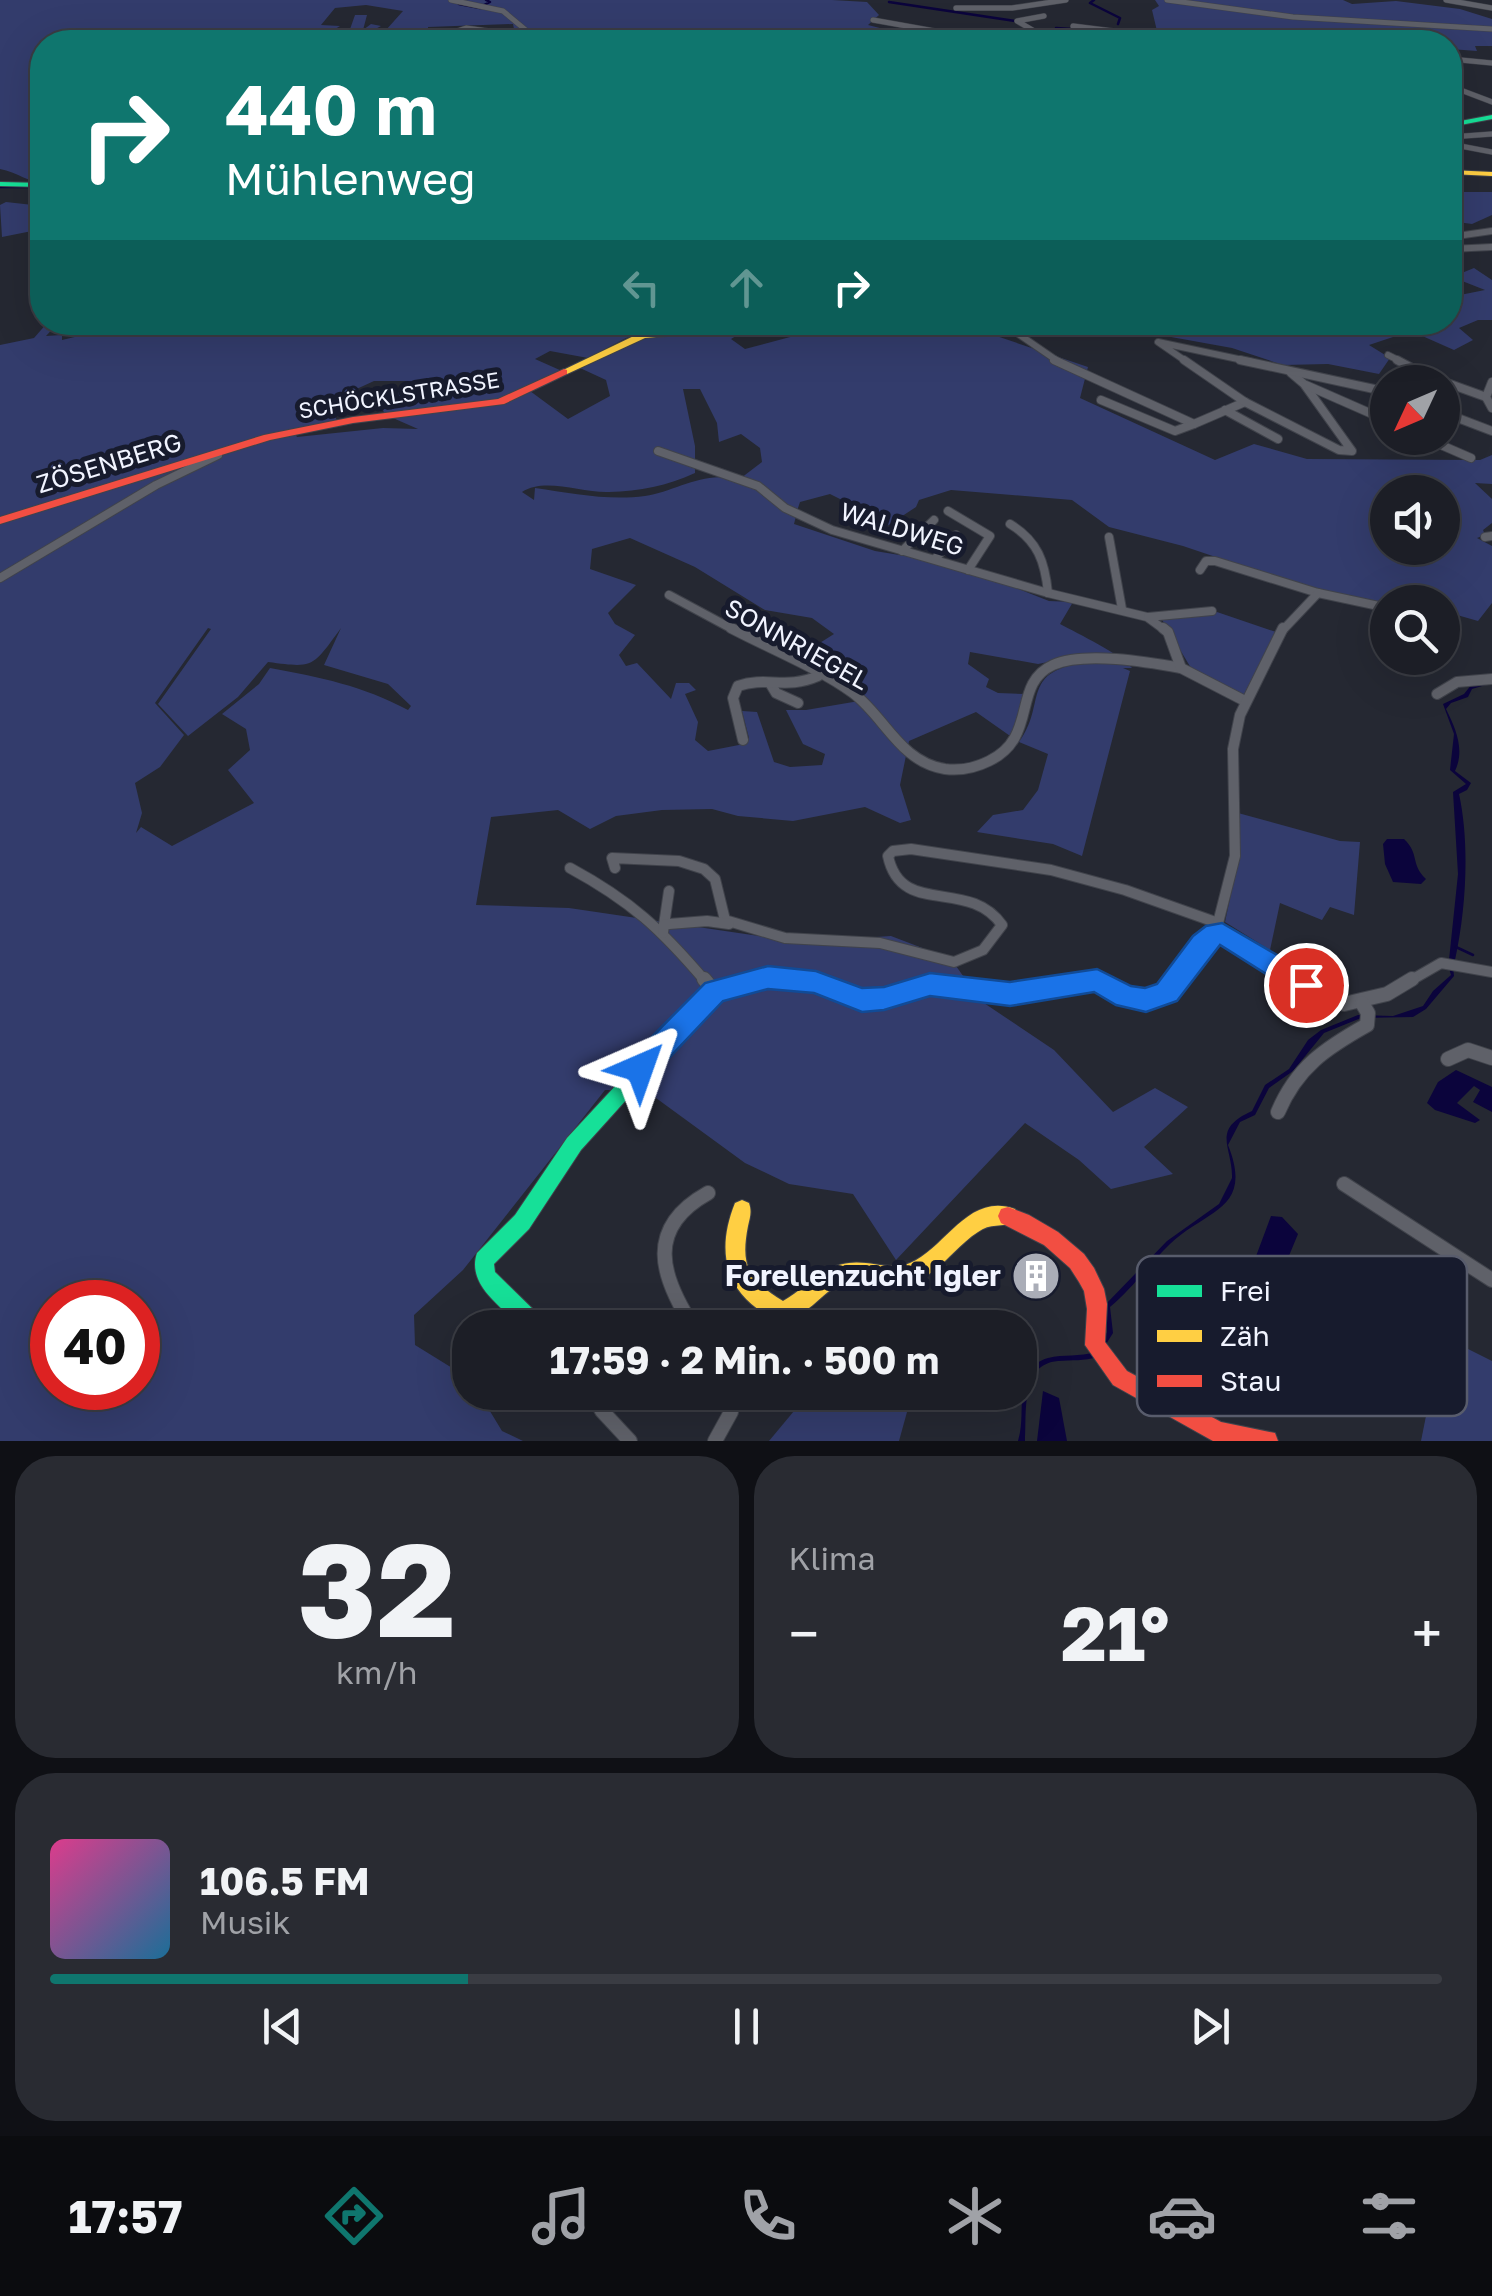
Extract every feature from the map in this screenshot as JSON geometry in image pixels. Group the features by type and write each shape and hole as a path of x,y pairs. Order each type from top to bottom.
{"street":[{"path":"451,0 503,11 526,30"},
{"path":"956,8 1012,8 1066,0"},
{"path":"1167,0 1288,17 1492,29"},
{"path":"1446,0 1492,8"},
{"path":"1032,30 1016,21 1044,16"},
{"path":"873,20 920,30"},
{"path":"1074,26 1105,30"},
{"path":"454,30 480,30"},
{"path":"1462,60 1492,63"},
{"path":"1462,91 1492,102"},
{"path":"1462,121 1492,116"},
{"path":"1462,139 1492,134"},
{"path":"1462,144 1492,152"},
{"path":"1462,173 1492,174"},
{"path":"0,184 30,185"},
{"path":"1462,236 1492,231"},
{"path":"1462,247 1492,247"},
{"name":"SCHÖCKLSTRASSE","path":"232,450 268,438 356,420 500,402 645,335"},
{"path":"1016,335 1090,379 1194,424"},
{"path":"1304,384 1322,414 1352,448 1350,452 1245,402 1158,342 1370,388"},
{"path":"1388,355 1425,375 1486,398 1492,408"},
{"path":"1290,372 1304,384 1370,412"},
{"path":"1486,398 1492,382"},
{"path":"1101,400 1175,432 1245,402"},
{"path":"1224,410 1278,440"},
{"path":"1460,419 1492,431"},
{"path":"0,578 156,485 232,450"},
{"name":"ZÖSENBERG","path":"0,521 136,476 232,450"},
{"name":"WALDWEG","path":"658,451 758,486 801,517 901,552 1048,594 1147,617 1188,616 1212,610"},
{"path":"1460,453 1471,458"},
{"path":"948,510 990,536 968,570"},
{"path":"901,552 934,520"},
{"path":"1010,524 1027,533 1039,546 1048,594"},
{"path":"935,560 956,535"},
{"path":"1109,536 1122,609"},
{"path":"1200,570 1206,561 1215,562 1370,604"},
{"path":"520,1310 486,1277 484,1260 522,1222 574,1144 714,992 738,983 790,977 872,1000 930,985 1010,994 1097,980 1132,999 1155,999 1172,986 1220,928 1234,856 1233,749 1245,701 1286,622 1318,593"},
{"name":"SONNRIEGEL","path":"670,595 853,693 910,755 943,769 972,769 1001,755 1019,735 1031,683 1049,666 1130,658 1181,668"},
{"path":"1147,617 1168,632 1181,668 1245,701"},
{"path":"743,740 733,698 738,686 750,682 796,685 818,676"},
{"path":"1437,694 1457,682 1492,679"},
{"path":"770,683 776,693 798,703"},
{"path":"664,929 707,921 785,938 880,943 966,962 1002,930 998,914 983,903 912,891 895,883 888,872 888,856 903,848 1050,870 1126,890 1220,928 1332,1000 1366,1012"},
{"path":"615,868 612,858 647,858 712,874 720,909 730,924"},
{"path":"570,868 623,898 664,929 714,992"},
{"path":"664,929 669,890"},
{"path":"1278,1112 1289,1087 1315,1054 1396,990 1441,963 1492,972"},
{"path":"1448,1059 1468,1050 1492,1058"},
{"path":"1344,1184 1455,1256"},
{"path":"685,1310 671,1284 663,1248 676,1216 708,1193"},
{"path":"742,1209 731,1251 734,1271 758,1297 781,1312 796,1308 807,1290 822,1282 868,1272 903,1278 933,1259 978,1218 1000,1214 1024,1218 1054,1241 1084,1275 1098,1300 1095,1345 1120,1378 1137,1387"},
{"path":"1467,1264 1492,1280"},
{"path":"601,1410 630,1441"},
{"path":"715,1441 731,1410"},
{"path":"1189,1416 1218,1432 1266,1441"}],"shaded area":[{"path":"0,0 832,0 867,2 879,15 868,25 888,30 508,30 514,29 513,24 386,30 403,11 366,5 335,8 321,25 340,26 334,30 30,30 30,180 0,169"},
{"path":"1155,0 1343,0 1352,4 1396,1 1460,9 1492,19 1492,46 1475,46 1477,51 1462,50 1462,30 1157,30 1152,10 1159,6"},
{"path":"355,15 367,15 363,30 350,30"},
{"path":"1462,192 1492,192 1492,215 1472,224 1462,223"},
{"path":"0,205 30,205 30,231 2,237"},
{"path":"1474,268 1492,280 1492,320 1478,320 1462,327 1462,295 1485,290 1462,281 1462,273"},
{"path":"1462,331 1473,340 1454,350 1420,335 1462,335"},
{"path":"37,335 62,335 62,340 83,335 638,335 588,358 550,351 535,359 562,371 496,401 385,414 380,405 395,401 392,392 409,387 406,381 374,381 313,409 308,415 331,403 337,421 292,429 297,437 383,428 418,429 393,418 501,403 530,391 568,419 610,396 606,380 580,368 654,335 738,335 731,339 745,349 798,335 993,335 1088,367 1080,398 1215,460 1254,444 1307,459 1480,460 1492,455 1492,484 1475,483 1492,499 1492,523 1483,530 1485,535 1477,538 1492,546 1492,603 1478,621 1460,616 1460,585 1370,585 1370,603 1109,527 1072,500 951,490 919,500 916,507 881,530 878,518 830,494 800,502 796,514 760,485 741,478 762,462 760,448 741,434 719,442 717,423 700,389 683,389 695,446 695,473 632,490 598,492 541,486 522,492 534,500 535,488 617,498 655,494 707,478 728,478 764,493 796,516 794,524 875,551 924,559 1001,582 1049,601 1073,602 1060,624 1132,668 1123,668 1130,671 1082,856 1053,844 977,832 993,815 1023,810 1038,790 1048,754 1019,742 1042,682 1050,674 1082,663 1058,660 1038,664 970,652 968,664 989,679 986,687 998,693 1024,694 1023,716 1013,738 976,712 909,741 900,785 911,820 900,823 865,807 793,821 738,816 712,809 662,810 616,816 590,829 558,810 491,817 476,905 569,908 799,942 891,936 951,959 981,1001 1054,1050 1113,1112 1155,1088 1188,1107 1144,1147 1173,1174 1111,1189 1079,1160 1025,1123 896,1260 853,1194 789,1184 745,1163 645,1090 605,1090 463,1270 414,1315 415,1345 452,1368 452,1410 489,1410 502,1431 523,1441 0,1441 0,345","holes":["630,538 695,567 765,610 812,618 834,634 791,661 853,691 888,728 883,729 859,701 786,710 803,744 825,754 822,765 790,767 774,762 757,712 742,711 749,738 744,744 708,751 695,740 698,722 685,694 696,690 689,683 676,683 671,699 637,663 626,666 619,655 635,635 615,624 608,613 636,585 590,569 592,549","341,628 324,665 388,684 411,706 408,710 341,683 270,668 259,684 222,714 246,729 250,750 228,770 254,803 172,846 141,827 136,833 142,813 135,783 160,767 184,735 155,703 211,629 158,704 188,736 238,697 268,662 311,662"]},
{"path":"1160,335 1399,335 1369,345 1390,358 1385,365 1370,365 1370,372 1328,364 1283,365 1232,348"},
{"path":"1217,612 1276,632 1244,696 1194,673 1161,618"},
{"path":"1492,683 1472,689 1468,697 1446,709 1459,747 1455,771 1471,783 1459,794 1465,834 1464,898 1455,960 1449,960 1458,874 1453,792 1466,784 1450,770 1454,734 1443,704 1464,694 1472,684"},
{"path":"1238,813 1340,841 1360,842 1354,915 1330,907 1322,920 1280,903 1270,950 1225,922 1240,851"},
{"path":"1387,839 1404,839 1409,844 1426,879 1421,884 1393,882 1385,864 1383,844"},
{"path":"1448,965 1453,966 1454,976 1426,1009 1413,1017 1361,1018 1324,1033 1293,1071 1269,1088 1255,1115 1240,1122 1228,1145 1235,1183 1231,1196 1159,1256 1152,1256 1219,1204 1232,1178 1227,1140 1227,1132 1239,1118 1252,1111 1265,1085 1289,1069 1308,1040 1321,1030 1358,1015 1393,1016 1423,1006 1451,975"},
{"path":"1456,1070 1492,1087 1492,1112 1473,1102 1480,1090 1474,1086 1457,1103 1480,1120 1475,1123 1435,1110 1427,1103 1438,1082"},
{"path":"1271,1216 1282,1217 1298,1234 1289,1256 1256,1256"},
{"path":"1137,1272 1137,1280 1110,1307 1113,1333 1098,1357 1058,1361 1037,1371 1037,1364 1048,1358 1096,1352 1107,1332 1105,1305"},
{"path":"1467,1348 1492,1361 1492,1441 1421,1441 1426,1416 1467,1416"},
{"path":"1043,1391 1059,1398 1067,1441 1037,1441"},
{"path":"795,1410 907,1412 899,1441 769,1441"},
{"path":"1022,1410 1026,1410 1025,1441 1018,1441"}],"waterway":[{"path":"482,6 490,2 486,0"},
{"path":"1094,0 1090,3 1120,18 1118,24"},
{"path":"889,2 1015,21"},
{"path":"459,4 480,8"},
{"path":"1056,28 1072,29"},
{"path":"1073,29 1079,30"},
{"path":"0,187 30,187"},
{"path":"1456,947 1473,955"}],"traffic: fast":[{"path":"1462,123 1492,117"},
{"path":"0,184 30,185"},
{"path":"520,1310 486,1277 484,1260 522,1222 574,1144 714,991 738,983 790,977 871,1000 914,989"}],"traffic: slow":[{"path":"1462,173 1492,174"},
{"path":"564,372 643,335"},
{"path":"914,989 939,986 1015,993 1073,980 1091,980 1131,998 1148,1001 1167,992 1203,947 1222,934"},
{"path":"742,1209 735,1244 737,1270 751,1291 781,1312 838,1275 910,1274 931,1261 971,1225 994,1216 1008,1216"}],"traffic: jam":[{"path":"0,521 268,437 353,420 500,402 564,372"},
{"path":"1008,1216 1051,1238 1077,1261 1094,1289 1098,1314 1095,1345 1120,1378 1137,1387"},
{"path":"1189,1416 1218,1432 1267,1441"}],"place":[{"name":"Forellenzucht Igler","path":"1036,1276"}],"route":[{"path":"640,1068 714,992 731,984 768,978 816,982 862,1000 930,985 1010,994 1097,980 1126,997 1146,1000 1167,992 1203,944 1215,934 1222,934 1306,985"}]}
